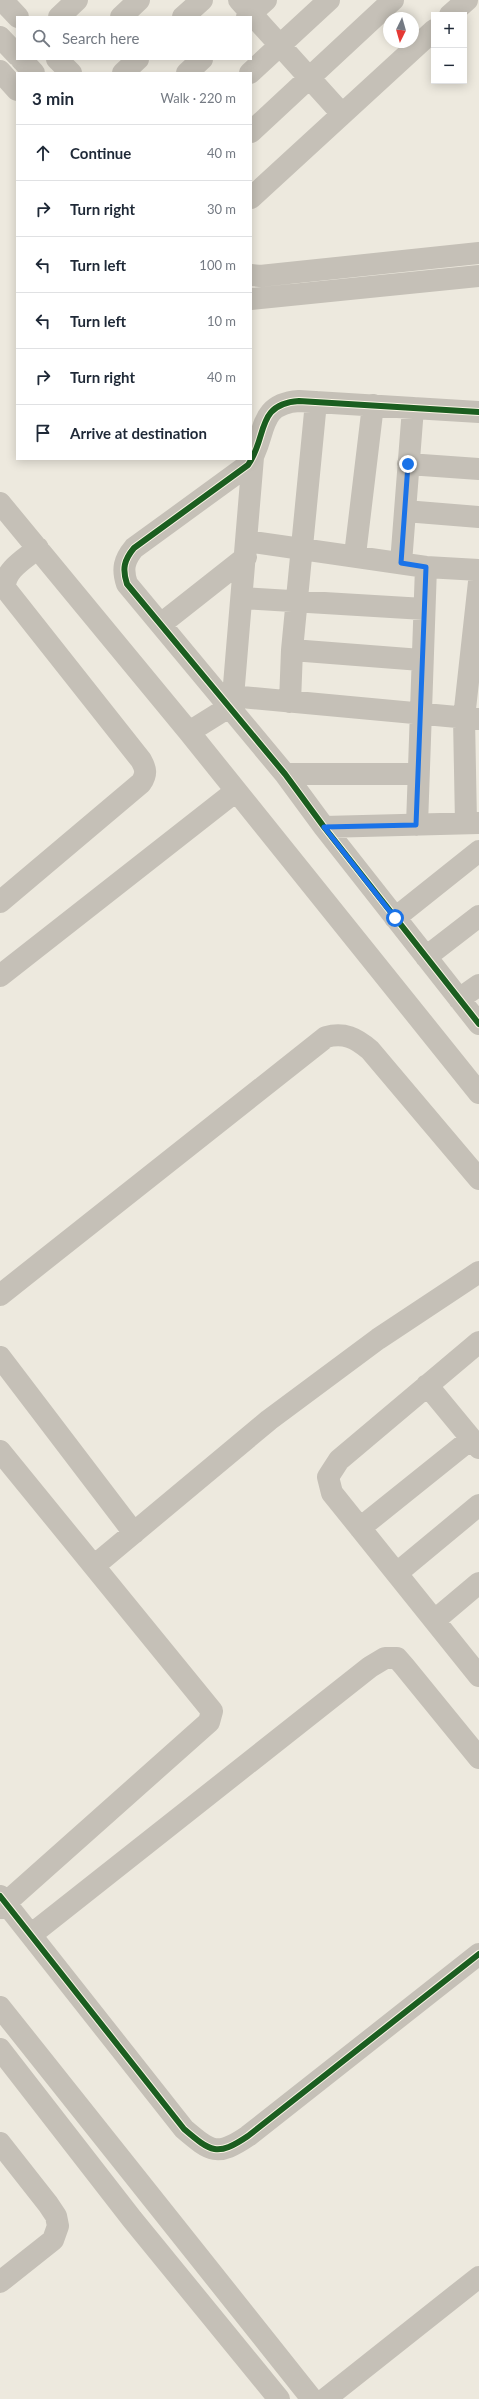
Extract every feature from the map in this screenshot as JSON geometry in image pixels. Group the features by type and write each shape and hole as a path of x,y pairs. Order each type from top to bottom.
{"street":[{"path":"60,16 77,0"},
{"path":"122,16 139,0"},
{"path":"184,16 202,0"},
{"path":"251,72 329,0"},
{"path":"252,131 392,0"},
{"path":"453,12 467,0"},
{"path":"251,8 280,46 342,114"},
{"path":"252,197 431,33"},
{"path":"0,37 16,54"},
{"path":"22,60 33,72"},
{"path":"124,72 137,60"},
{"path":"188,72 201,60"},
{"path":"0,71 16,89"},
{"path":"252,275 260,276 479,252"},
{"path":"252,299 479,276"},
{"path":"189,732 227,700 242,598 254,457 268,414 272,409 287,401 479,412"},
{"path":"290,702 292,650 316,402"},
{"path":"355,555 373,405"},
{"path":"401,563 412,408"},
{"path":"252,460 248,465 134,548 127,557 123,566 127,584 227,700 324,827 479,1024"},
{"path":"408,464 479,469"},
{"path":"0,503 189,732 479,1093"},
{"path":"405,511 479,517"},
{"path":"0,902 142,783 146,776 146,769 5,588 2,577 38,548"},
{"path":"161,624 246,549 303,548 426,567 479,570"},
{"path":"416,825 421,660 426,567"},
{"path":"324,827 473,823 471,719 479,582"},
{"path":"242,598 297,600 424,609"},
{"path":"292,650 421,660"},
{"path":"227,700 290,702 471,719"},
{"path":"285,774 418,774"},
{"path":"0,976 236,791"},
{"path":"395,918 479,851"},
{"path":"426,957 479,916"},
{"path":"459,999 479,985"},
{"path":"0,1295 326,1037 333,1035 345,1035 356,1039 370,1050 479,1179"},
{"path":"94,1566 269,1420 378,1339 479,1272"},
{"path":"475,1663 435,1620 360,1528 332,1493 328,1482 330,1472 339,1460 478,1345"},
{"path":"0,1357 134,1533"},
{"path":"360,1528 475,1443 428,1385"},
{"path":"0,1451 212,1711 212,1718 2,1902 32,1934 184,2129 208,2148 216,2151 233,2146 248,2136 479,1954"},
{"path":"397,1573 479,1505"},
{"path":"435,1620 479,1583"},
{"path":"32,1934 370,1667 385,1658 397,1658 479,1758"},
{"path":"0,2007 312,2399"},
{"path":"0,2049 132,2219 274,2397 296,2378"},
{"path":"0,2143 48,2204 56,2216 58,2226 53,2240 0,2282"},
{"path":"325,2399 479,2277"}],"cycle path":[{"path":"252,458 264,424 269,415 275,408 285,403 299,401 479,412"},
{"path":"251,460 248,465 134,548 126,561 124,569 127,584 285,774 324,827 479,1024"},
{"path":"0,1896 184,2129 201,2143 214,2149 229,2147 248,2136 479,1954"}],"route":[{"path":"395,918 324,827 416,825 421,660 426,567 401,563 408,464"}]}
